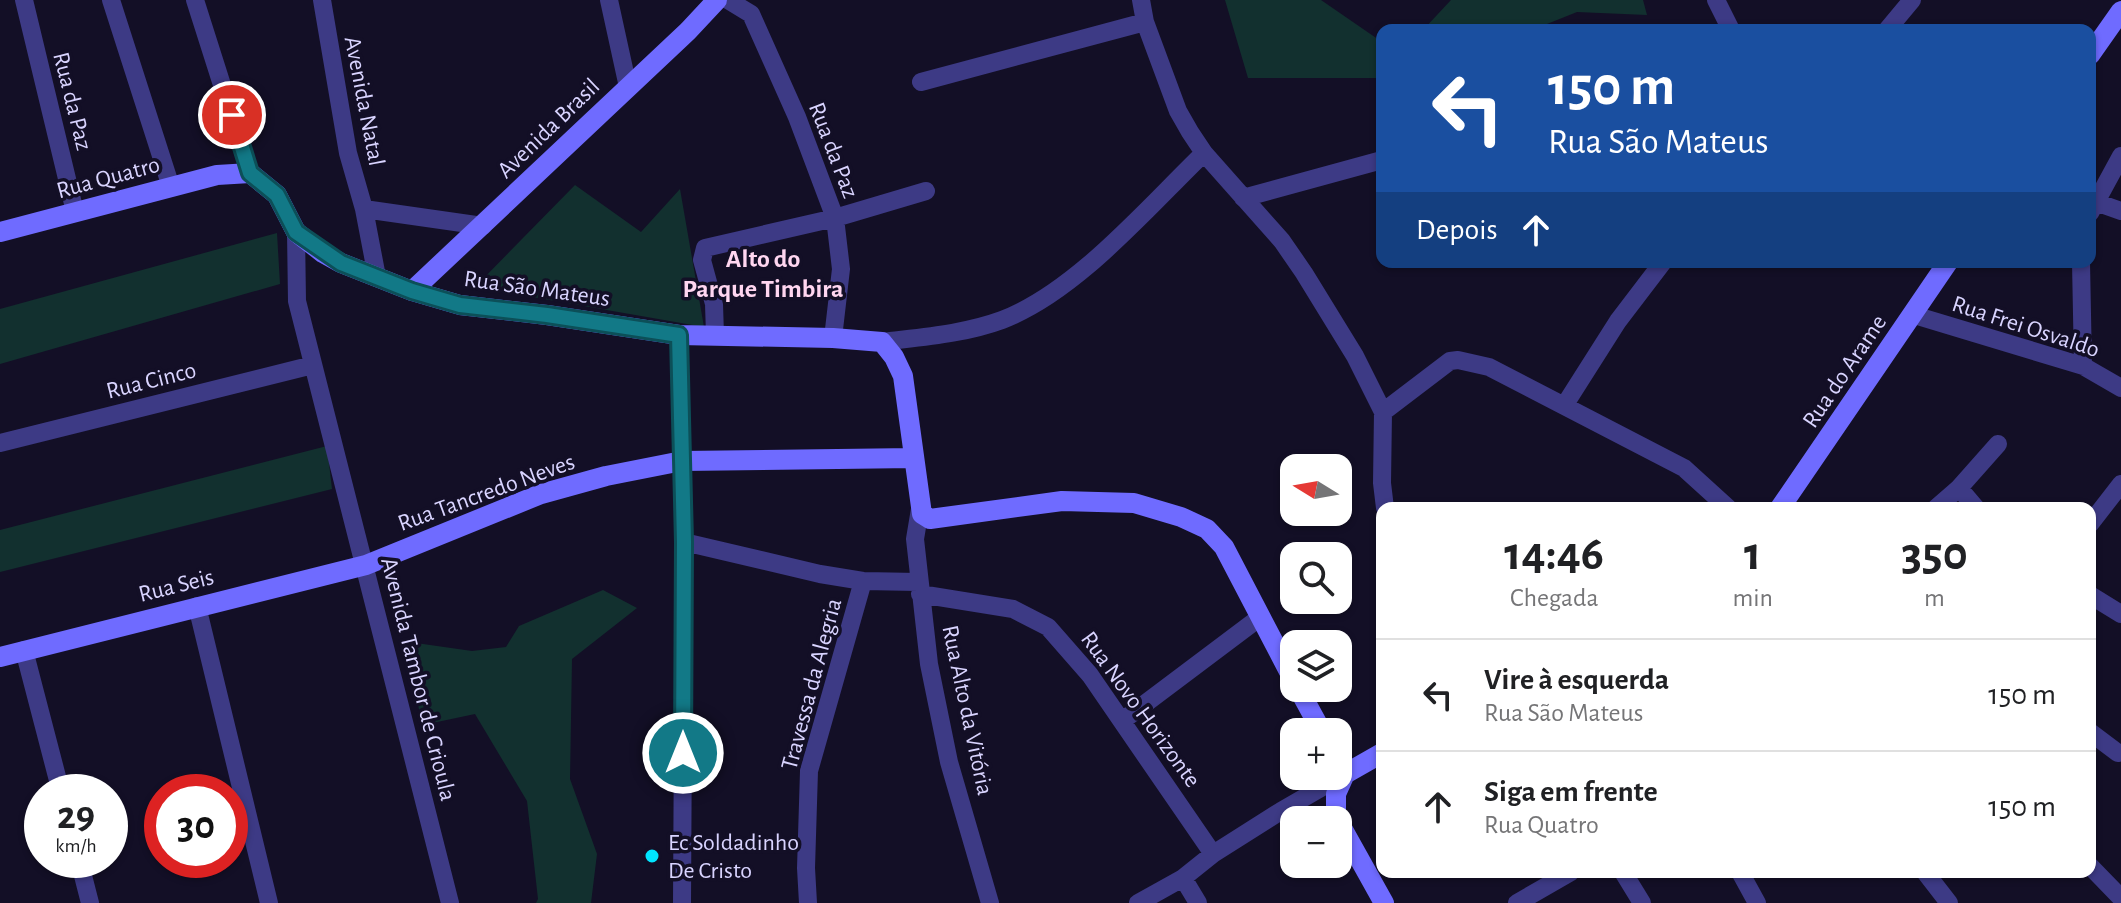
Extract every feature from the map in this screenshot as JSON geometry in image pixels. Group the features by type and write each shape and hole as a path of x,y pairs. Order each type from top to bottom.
{"main road":[{"name":"Avenida Brasil","path":"412,291 688,31 717,0"},
{"path":"2096,46 2121,11"},
{"name":"Rua Quatro","path":"0,232 217,175 250,173"},
{"path":"250,173 277,195 296,232"},
{"name":"Rua São Mateus","path":"296,232 341,263 412,291 460,305 679,335 882,342"},
{"name":"Rua do Arame","path":"1784,502 1944,268"},
{"name":"Rua Alto da Vitória","path":"882,342 903,376 922,517"},
{"name":"Rua Tancredo Neves","path":"366,565 541,494 606,476 682,461 913,458"},
{"path":"922,517 1084,500 1134,503 1169,513 1207,529 1224,547 1280,656"},
{"name":"Rua Seis","path":"0,657 366,565"},
{"path":"1352,764 1376,755"},
{"path":"1337,790 1336,817 1384,903"}],"street":[{"name":"Rua da Paz","path":"24,0 75,212"},
{"path":"111,0 171,187"},
{"path":"195,0 250,173"},
{"name":"Avenida Natal","path":"322,0 348,153 364,209 377,277"},
{"path":"609,0 628,87"},
{"name":"Rua da Paz","path":"728,0 756,7 835,218 841,269 833,338"},
{"path":"1141,0 1145,22 1178,111 1204,153 1282,241 1327,307 1383,412 1384,502"},
{"path":"1716,0 1728,24"},
{"path":"1892,24 1912,0"},
{"path":"921,82 1145,22"},
{"name":"Rua São Mateus","path":"882,342 961,331 1003,320 1041,300 1092,261 1204,153"},
{"path":"2096,197 2121,156"},
{"path":"1243,198 1376,166"},
{"path":"715,335 714,304 702,260 703,251 709,247 835,218 926,191"},
{"path":"2096,206 2121,211"},
{"path":"364,209 483,226"},
{"name":"Avenida Tambor de Crioula","path":"296,232 297,301 450,903"},
{"path":"1564,406 1618,321 1658,268"},
{"path":"2081,268 2083,366"},
{"name":"Rua Frei Osvaldo","path":"1914,315 2083,366 2121,388"},
{"path":"679,335 684,542 682,903"},
{"path":"1383,412 1439,367 1458,360 1489,367 1684,468 1721,502"},
{"name":"Rua Cinco","path":"0,443 313,365"},
{"path":"1943,502 1998,444"},
{"path":"2096,516 2121,484"},
{"path":"1959,488 1971,502"},
{"name":"Rua Alto da Vitória","path":"922,517 915,539 929,664 949,762 990,903"},
{"path":"684,542 863,581"},
{"name":"Travessa da Alegria","path":"808,903 809,771 863,581 919,588"},
{"name":"Rua Novo Horizonte","path":"919,588 1013,609 1048,627 1060,637 1090,675 1213,854"},
{"path":"2096,599 2121,614"},
{"path":"197,606 269,903"},
{"path":"1122,721 1259,618"},
{"path":"24,650 56,774"},
{"path":"2096,736 2118,753"},
{"path":"1138,903 1183,878 1308,790"},
{"path":"2096,872 2121,898"},
{"path":"84,878 90,903"},
{"path":"1183,878 1198,903"},
{"path":"1517,903 1557,878"},
{"path":"1627,878 1642,903"},
{"path":"1743,878 1757,903"},
{"path":"1930,878 1949,903"}],"green space":[{"path":"1225,0 1321,0 1376,38 1376,78 1248,78"},
{"path":"1451,0 1643,0 1647,15 1577,12 1547,24 1429,24"},
{"path":"575,185 641,232 680,189 704,327 475,287"},
{"path":"277,233 280,284 0,364 0,309"},
{"path":"327,446 332,489 0,572 0,530"},
{"path":"603,590 637,608 572,659 570,779 597,854 591,903 536,903 527,801 475,714 423,725 402,641 472,651 506,647 519,626"}],"place":[{"name":"Ec Soldadinho De Cristo","path":"652,856"}],"district":[{"name":"Alto do Parque Timbira","path":"763,273"}],"route":[{"path":"232,115 250,173 277,195 296,232 341,263 412,291 460,305 679,335 684,542 683,753"}]}
